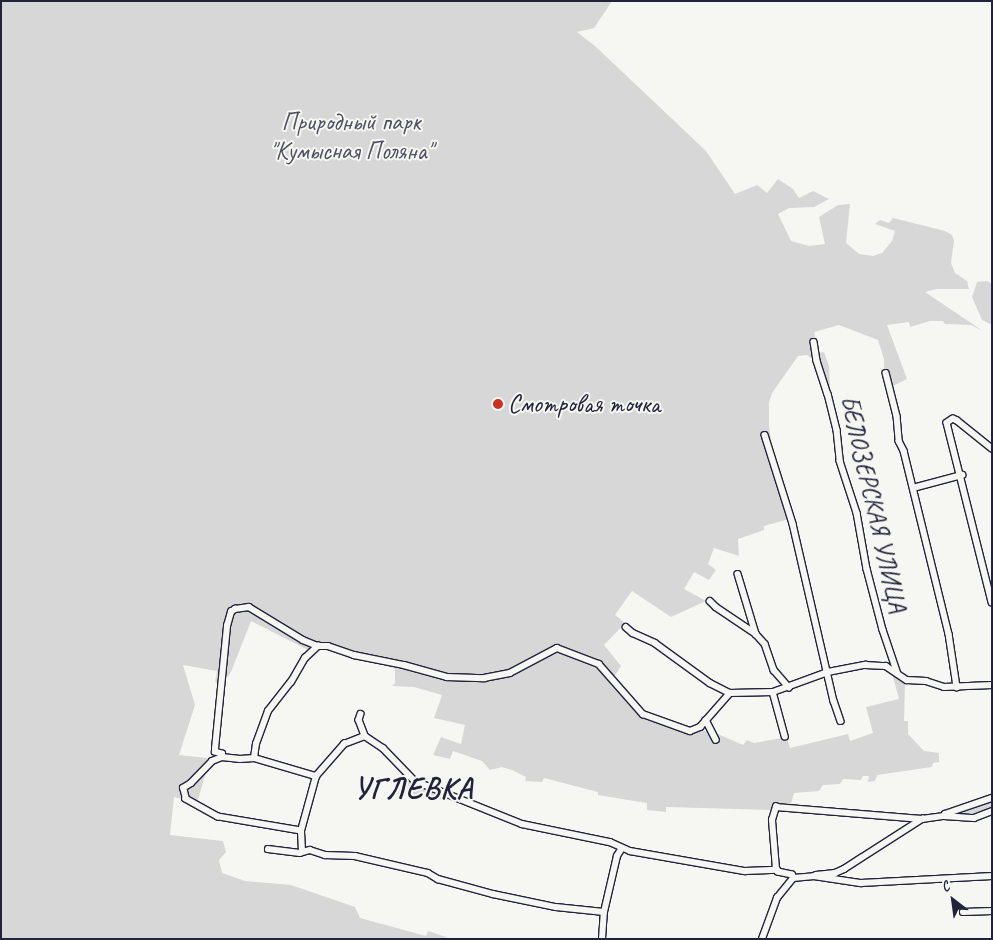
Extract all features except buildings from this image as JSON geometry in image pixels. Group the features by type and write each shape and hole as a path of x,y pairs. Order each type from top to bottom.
{"street":[{"name":"БЕЛОЗЕРСКАЯ УЛИЦА","path":"814,342 817,361 837,430 840,461 856,513 867,570 883,630 898,674"},
{"path":"886,374 897,416 899,441 904,451 949,634 957,687"},
{"path":"992,449 957,421 953,419 947,423 962,475 992,602"},
{"path":"765,435 793,524 834,701 841,721"},
{"path":"913,488 962,475"},
{"path":"738,574 756,634"},
{"path":"710,601 756,634 765,644 774,670 789,687"},
{"path":"222,757 222,754 215,752 215,748 227,626 231,612 242,607 248,607 303,640 318,646 328,646 354,655 404,664 447,676 484,678 500,675 524,667 558,648 598,664 643,714 690,731 700,727 730,693"},
{"path":"626,627 633,633 655,643 710,683 730,693 774,692 828,672 879,665 886,666 907,680 926,681 944,687 992,685"},
{"path":"254,758 256,744 268,710 291,682 305,658 318,646"},
{"path":"774,692 785,736"},
{"path":"361,714 359,720 365,736 383,748 415,780 522,824 610,842 622,848 745,871 777,870 792,875 793,878"},
{"path":"706,720 716,740"},
{"path":"302,851 301,830 316,776 344,744 365,736"},
{"path":"301,830 218,817 186,800 182,788 191,783 212,761 222,757 254,758 316,776"},
{"path":"944,816 945,814 992,798"},
{"path":"777,870 772,820 776,807 922,819 944,816 974,818 992,811"},
{"path":"762,939 777,898 793,878 814,876 844,869 922,819"},
{"path":"602,939 604,912 617,856 622,848"},
{"path":"268,849 355,856 428,873 438,879 493,894 556,907 604,912"},
{"path":"814,876 861,883 992,876"},
{"path":"963,912 992,911"}],"green space":[{"name":"Природный парк \"Кумысная Поляна\"","path":"1,1 612,1 594,28 577,32 595,46 706,151 735,194 757,185 767,193 778,179 793,189 799,198 813,191 829,199 814,207 789,208 778,214 791,241 809,246 825,244 819,217 838,205 850,204 846,243 859,254 873,256 882,253 892,241 895,231 875,224 880,220 889,223 893,218 945,231 952,235 954,241 951,263 955,273 967,281 969,289 937,289 925,292 983,331 971,325 945,324 943,321 930,321 910,327 909,322 887,325 907,379 891,387 884,374 884,359 878,340 839,325 814,332 819,353 824,352 829,366 830,389 826,390 816,362 807,355 798,356 772,393 769,403 769,426 772,447 793,518 764,526 764,530 738,539 739,556 714,548 708,564 716,570 709,580 694,572 684,589 706,601 671,617 632,591 615,615 625,623 604,645 621,666 614,677 642,710 690,730 695,728 718,734 743,745 747,740 754,743 787,737 790,748 848,734 850,741 873,733 866,707 899,699 892,673 905,683 904,721 908,721 908,734 924,751 939,753 939,762 933,763 932,767 877,775 875,781 868,782 869,776 863,776 861,780 843,779 840,784 823,785 819,791 794,793 790,807 774,804 771,810 666,807 666,812 647,810 647,803 598,795 598,792 544,778 542,782 525,781 526,777 512,770 502,767 490,770 482,761 453,751 450,759 433,755 441,737 461,744 465,725 434,718 442,695 414,687 392,686 395,683 395,668 388,667 387,662 322,648 312,652 251,621 231,672 222,685 215,682 217,671 183,665 195,705 179,755 207,758 215,762 206,772 197,803 174,797 170,835 223,841 226,852 219,860 222,873 245,881 291,885 355,907 360,918 426,936 428,931 452,939 1,939"},
{"path":"987,281 992,284 992,325 982,320 972,297 977,282"},
{"path":"402,770 414,782 453,799 443,800 409,794 397,794"},
{"path":"992,800 992,809 975,816 948,815 973,809"}],"place":[{"name":"Смотровая точка","path":"498,404"}],"district":[{"name":"УГЛЕВКА","path":"413,788"}]}
